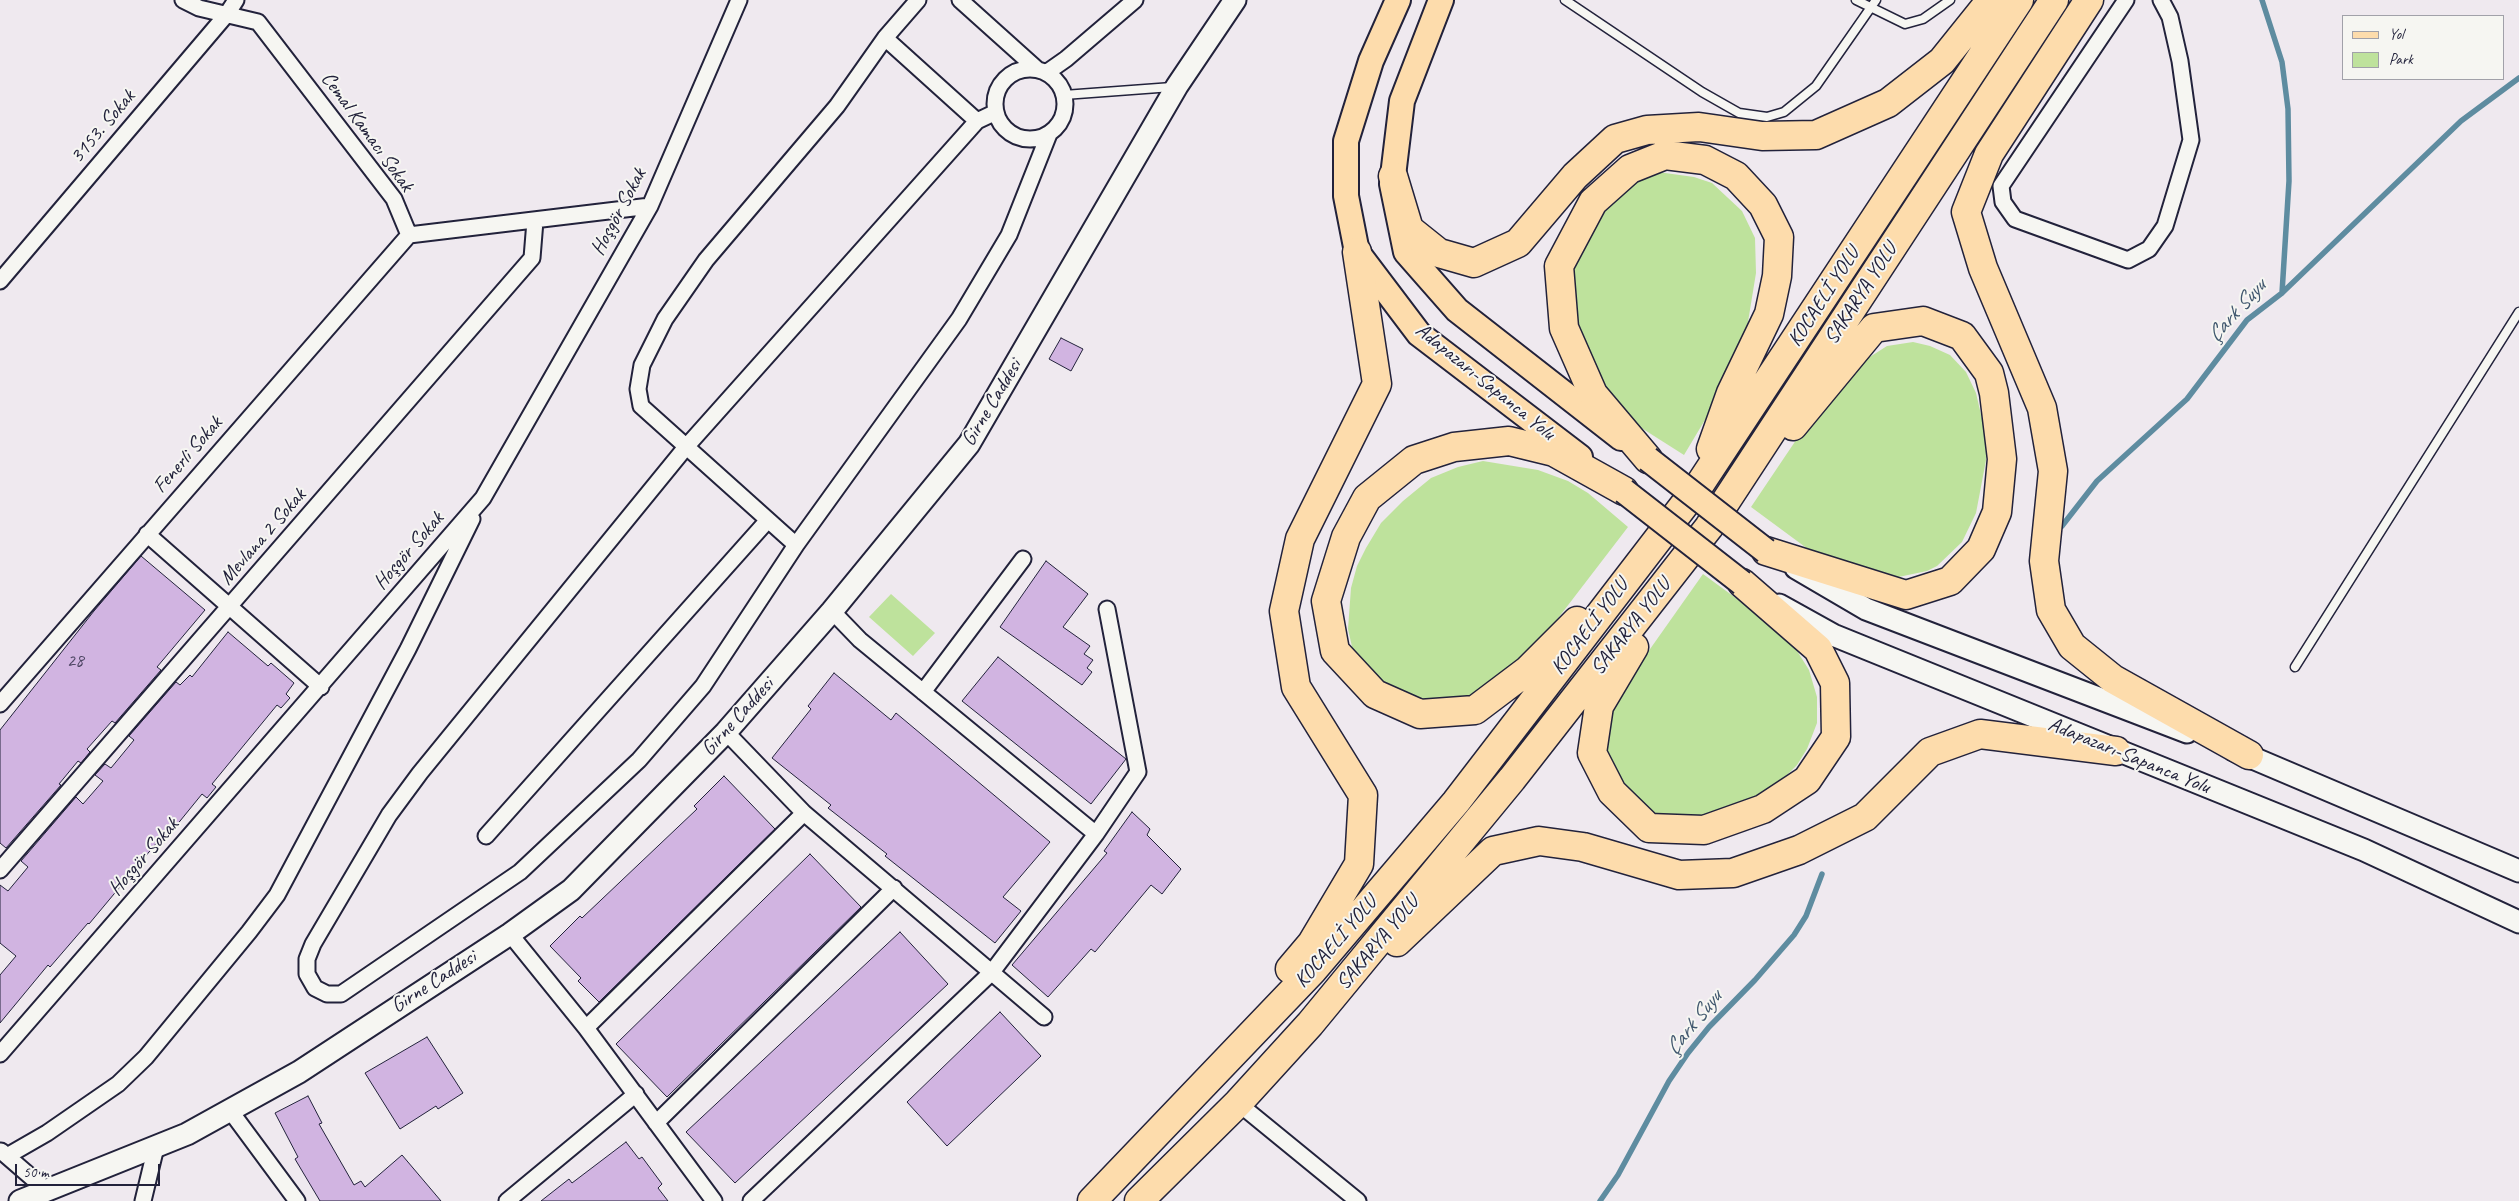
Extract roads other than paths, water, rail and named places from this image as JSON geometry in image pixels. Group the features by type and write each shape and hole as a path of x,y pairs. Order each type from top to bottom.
{"highway":[{"path":"1393,176 1409,230 1439,253 1474,263 1518,243 1575,176 1615,139 1647,130 1699,127 1762,136 1816,135 1888,104 1942,61 1991,0"},
{"name":"KOCAELİ YOLU","path":"1096,1197 1326,956 1456,802 1698,487 2019,0"},
{"name":"SAKARYA YOLU","path":"1139,1201 1238,1104 1310,1024 1512,779 1705,532 2054,0"},
{"path":"2089,0 1989,154 1966,212 1982,268 2042,408 2053,471 2044,561 2051,610 2072,646 2113,679 2249,755"},
{"path":"1648,458 1593,394 1564,328 1559,266 1593,202 1630,169 1666,155 1705,160 1736,176 1763,204 1779,237 1776,276 1769,314 1731,393 1698,487"},
{"path":"1096,1197 1312,943 1358,864 1363,795 1296,687 1284,611 1300,539 1377,384 1358,252"},
{"path":"1742,584 1818,649 1835,683 1836,737 1807,780 1763,809 1704,830 1649,828 1612,792 1592,753 1598,706 1705,532 1874,328 1923,321 1962,336 1989,373 1994,393 2002,459 1997,512 1981,549 1950,581 1906,595 1766,551"},
{"path":"1624,491 1554,452 1509,442 1454,447 1414,460 1367,498 1346,537 1326,601 1336,651 1375,694 1420,714 1475,710 1528,670 1653,546"},
{"path":"1310,1024 1493,851 1539,841 1583,847 1679,875 1733,873 1799,850 1865,817 1930,752 1980,734 2116,751"}],"main road":[{"name":"Adapazarı-Sapanca Yolu","path":"1398,0 1372,61 1346,141 1346,196 1358,252 1419,334 1742,584"},
{"name":"Adapazarı-Sapanca Yolu","path":"1441,0 1402,101 1392,184 1406,252 1457,310 1766,551"}],"street":[{"name":"Cemal Kamacı Sokak","path":"183,0 199,8 258,22 394,199 409,234"},
{"name":"3153. Sokak","path":"0,281 227,14 236,0"},
{"name":"Hoşgör Sokak","path":"0,1054 321,687 482,498 650,206 739,0"},
{"path":"796,545 642,406 638,389 642,365 665,318 706,260 837,106 885,38 918,0"},
{"path":"960,0 1042,71 1060,86 1064,94 1063,116 1058,126 1049,134 1028,140 1017,137 1007,131 996,112 995,102 1002,83 1019,71 1042,71 1066,59 1135,0"},
{"name":"Girne Caddesi","path":"20,1201 187,1134 299,1072 510,934 571,890 726,732 832,612 969,444 1177,86 1235,0"},
{"path":"2126,0 2001,186 2003,202 2015,219 2128,260 2149,249 2165,226 2191,140 2180,61 2170,17 2161,0"},
{"path":"885,38 977,121"},
{"path":"996,112 977,121 686,447 426,766 389,816 313,944 307,959 307,974 316,988 327,994 341,994 520,872 639,760 703,686 796,545 958,319 1009,235 1049,134"},
{"path":"409,234 535,221 650,206"},
{"name":"Mevlana 2 Sokak","path":"0,870 532,258 535,221"},
{"name":"Fenerli Sokak","path":"0,702 409,234"},
{"path":"46,1189 4,1153 89,1105 118,1084 139,1064 249,932 277,895 408,648 482,498"},
{"path":"486,836 768,520"},
{"path":"147,534 321,687"},
{"name":"Adapazarı-Sapanca Yolu","path":"1766,551 1866,609 2249,755 2519,872"},
{"path":"923,692 1023,559"},
{"name":"Adapazarı-Sapanca Yolu","path":"1742,584 1833,635 2364,850 2519,922"},
{"path":"751,1201 992,972 1096,834 1138,772 1107,610"},
{"path":"832,612 860,640 1096,834"},
{"path":"726,732 804,813 1044,1017"},
{"path":"586,1028 804,813"},
{"path":"656,1123 894,888"},
{"path":"510,934 586,1028 714,1201"},
{"path":"508,1201 636,1094"},
{"path":"1238,1104 1358,1201"},
{"path":"230,1110 297,1201"},
{"path":"143,1201 156,1147"}],"lane":[{"path":"1565,0 1702,92 1739,113 1767,117 1784,112 1816,86 1876,0"},
{"path":"1856,0 1905,24 1923,18 1950,0"},
{"path":"1064,94 1177,86"},
{"path":"2295,667 2519,312"}],"waterway":[{"name":"Çark Suyu","path":"2262,0 2282,62 2288,109 2289,181 2282,293"},
{"name":"Çark Suyu","path":"2062,526 2097,481 2187,399 2247,320 2282,293 2461,121 2519,78"},
{"name":"Çark Suyu","path":"1600,1201 1618,1175 1669,1081 1688,1053 1709,1027 1755,980 1794,935 1806,916 1822,874"}]}
